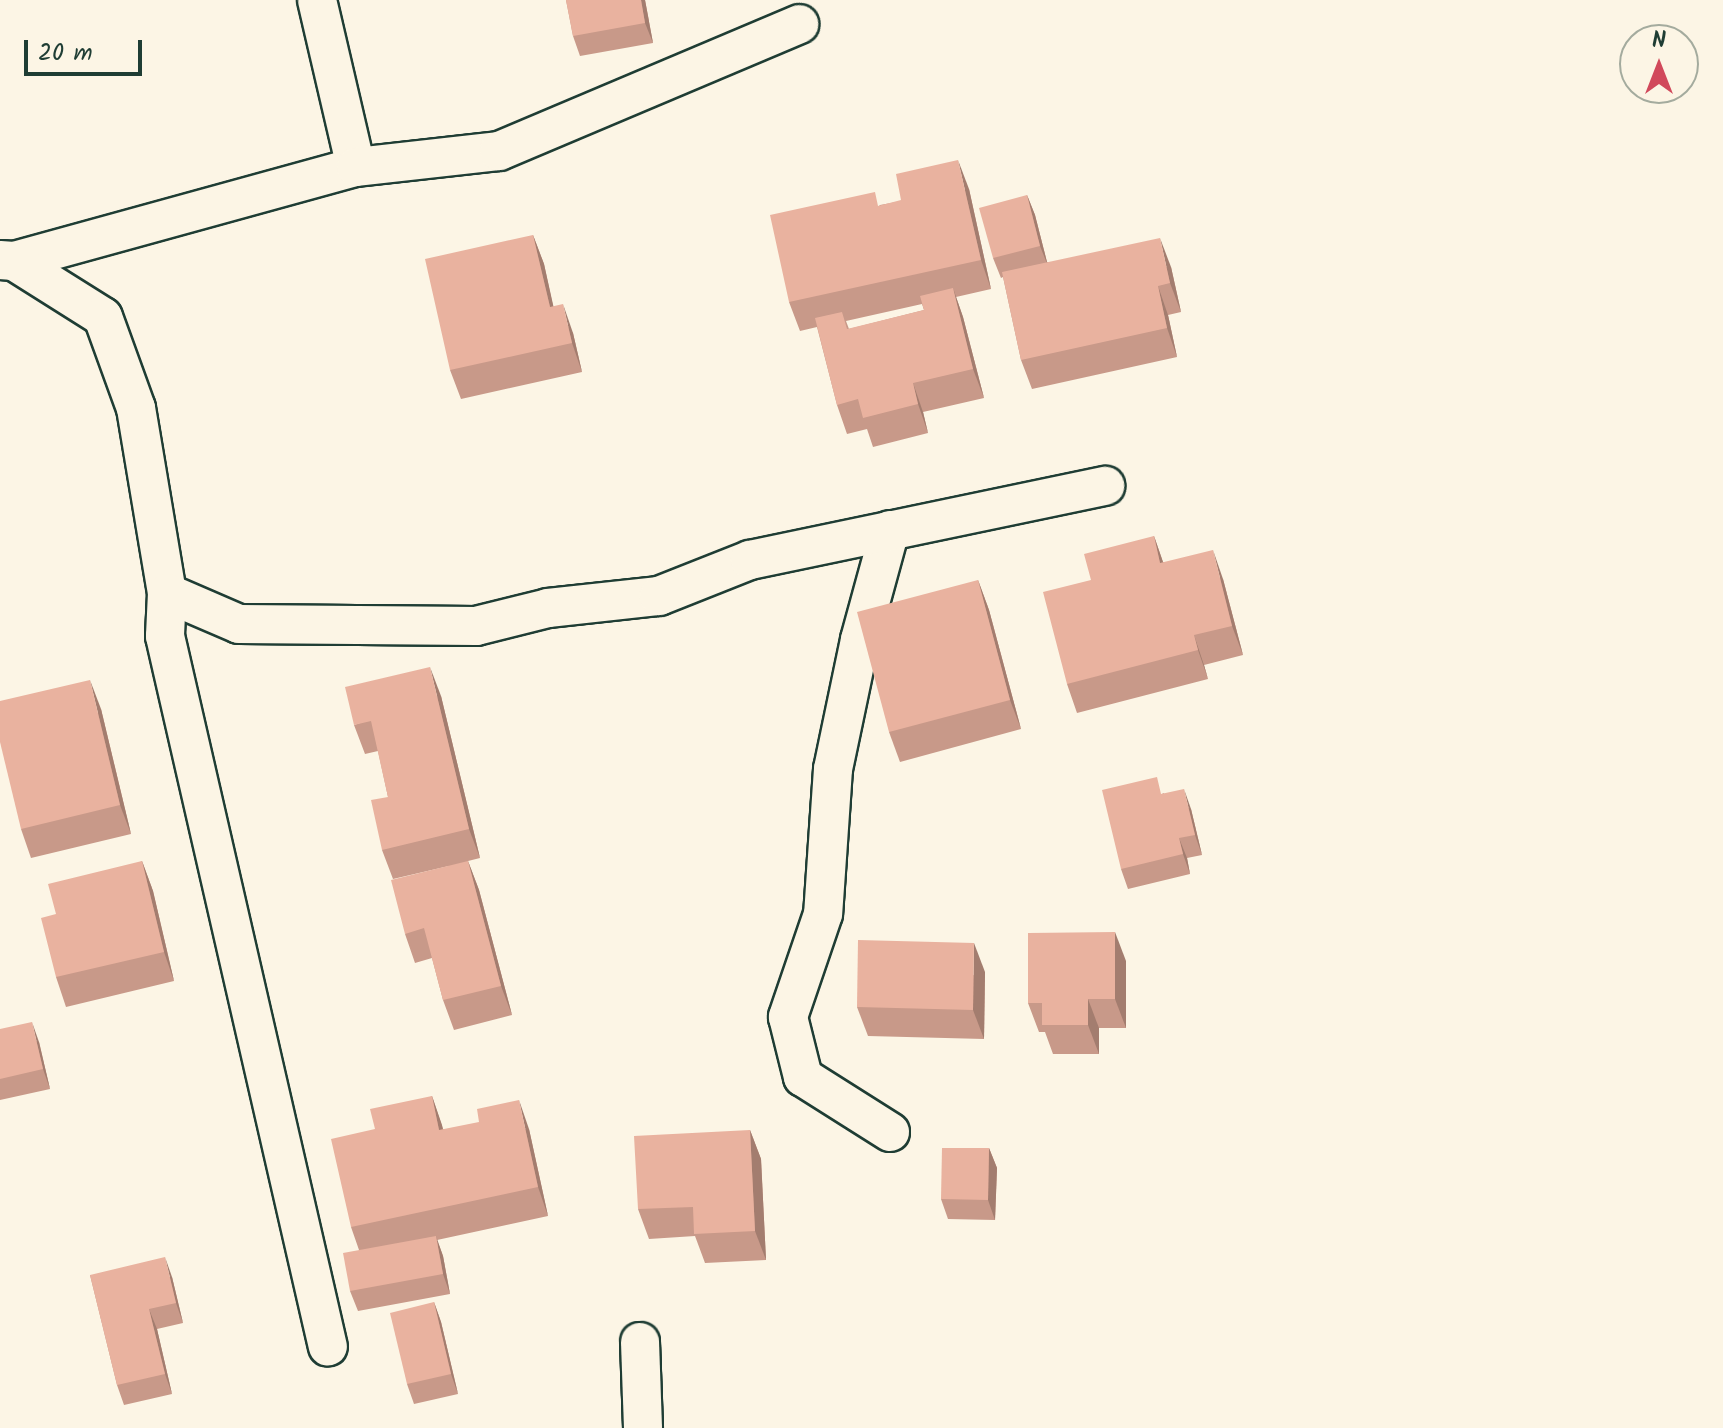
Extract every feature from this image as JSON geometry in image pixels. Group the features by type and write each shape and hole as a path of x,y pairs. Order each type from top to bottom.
{"street":[{"path":"317,0 356,167"},
{"path":"7,261 356,167 499,151 799,24"},
{"path":"7,261 103,317 136,408 167,593 165,636 328,1347"},
{"path":"167,593 239,624 476,626 548,608 659,596 750,560 1105,486"},
{"path":"890,530 860,640 833,769 823,914 788,1017 803,1077 890,1132"},
{"path":"640,1342 643,1428"}],"building":[{"path":"566,0 641,0 645,23 573,36"},
{"path":"958,160 981,260 789,302 770,215 875,192 878,206 901,200 896,174"},
{"path":"1027,195 1040,246 993,258 979,208"},
{"path":"533,235 550,307 563,304 572,343 450,370 425,259"},
{"path":"1160,238 1170,283 1158,286 1167,328 1021,360 1002,272"},
{"path":"953,288 973,369 913,383 918,404 863,418 858,399 837,405 815,318 842,312 847,329 924,310 920,296"},
{"path":"1154,536 1160,563 1213,550 1232,626 1194,635 1198,650 1067,684 1043,592 1091,580 1084,554"},
{"path":"978,580 1010,700 889,732 857,612"},
{"path":"430,667 469,829 382,850 371,800 388,797 371,721 354,725 345,687"},
{"path":"90,680 120,805 21,829 0,742 0,701"},
{"path":"1157,777 1161,794 1184,789 1195,835 1179,838 1183,854 1121,869 1102,790"},
{"path":"142,861 164,952 56,977 41,918 56,914 48,884"},
{"path":"468,861 501,986 443,1000 424,928 405,934 391,880"},
{"path":"1115,932 1115,999 1088,999 1088,1025 1042,1025 1042,1003 1028,1003 1028,933"},
{"path":"858,940 974,943 973,1010 857,1007"},
{"path":"32,1022 43,1069 0,1079 0,1029"},
{"path":"432,1096 439,1130 479,1122 477,1109 519,1100 538,1187 351,1227 331,1139 375,1129 370,1109"},
{"path":"750,1130 755,1231 694,1234 693,1207 638,1209 634,1136"},
{"path":"942,1148 989,1148 988,1200 941,1199"},
{"path":"436,1236 443,1274 350,1291 343,1253"},
{"path":"165,1257 176,1303 149,1309 165,1374 117,1385 90,1275"},
{"path":"434,1302 451,1374 407,1384 390,1313"}]}
